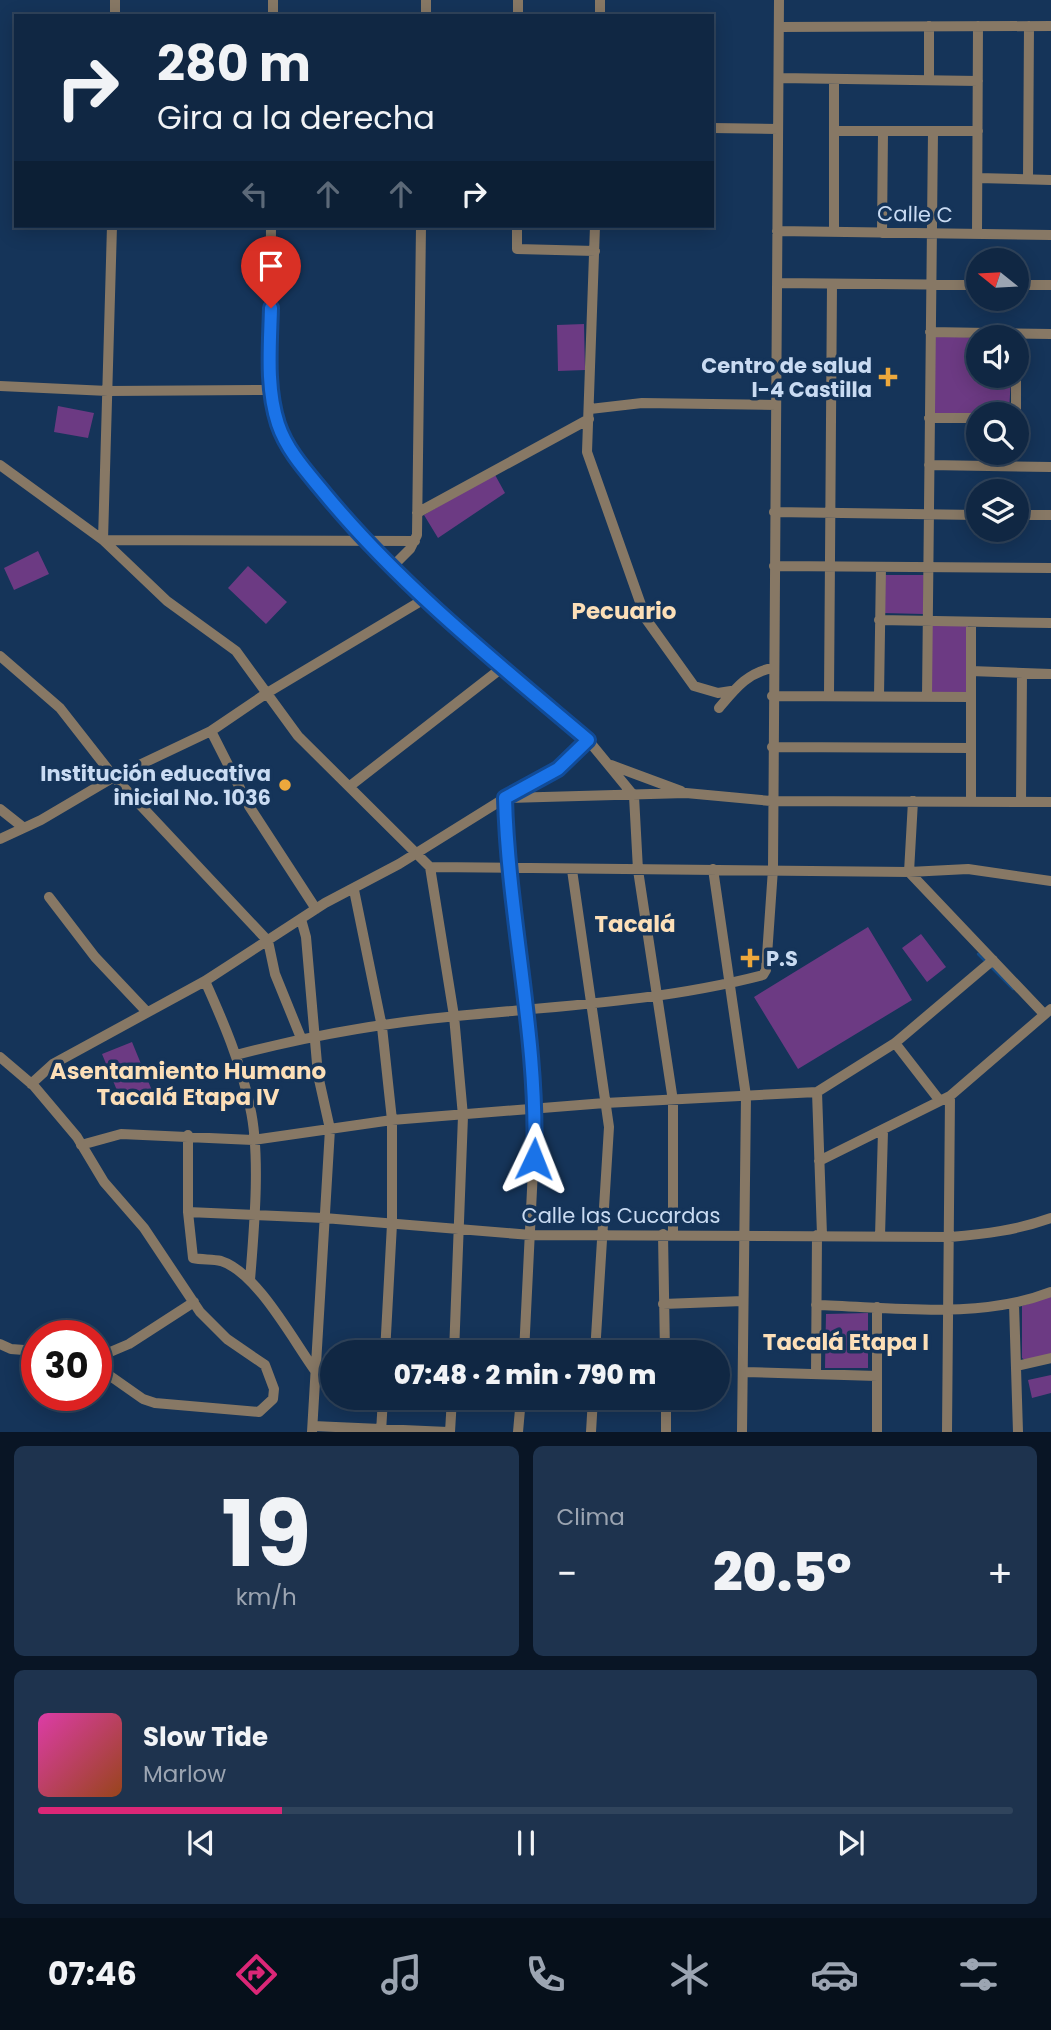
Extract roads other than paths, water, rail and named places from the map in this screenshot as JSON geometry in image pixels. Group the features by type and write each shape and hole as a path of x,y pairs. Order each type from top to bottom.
{"street":[{"path":"236,1055 313,1036 454,1016 592,1006 656,993 730,984 763,975 766,970 772,869 779,0"},
{"path":"929,26 929,80"},
{"path":"977,234 978,26"},
{"path":"1028,179 1029,26"},
{"path":"779,27 1051,26"},
{"path":"779,78 978,81"},
{"path":"834,79 835,232"},
{"path":"714,128 778,129"},
{"path":"834,131 978,131"},
{"path":"882,233 883,131"},
{"path":"927,696 933,131"},
{"path":"978,178 1051,180"},
{"path":"103,540 112,228"},
{"path":"271,228 270,390 278,425 291,452 365,542 588,740 634,796 638,870 673,1101 663,1304 664,1340"},
{"path":"392,567 415,541 421,228"},
{"path":"517,228 517,249 595,251"},
{"path":"595,228 587,452 646,620 694,685 706,691 731,691"},
{"name":"Calle C","path":"778,231 1051,235"},
{"path":"777,283 966,285"},
{"path":"829,695 832,284"},
{"path":"1029,285 1051,285"},
{"path":"930,332 966,334"},
{"path":"1029,335 1051,334"},
{"path":"0,386 108,391 270,390"},
{"path":"417,513 589,414 642,403 776,405"},
{"path":"929,418 966,418"},
{"path":"0,465 103,540 167,601 236,651 298,736 430,867 454,1016 463,1116 455,1340"},
{"path":"929,466 1051,467"},
{"path":"774,512 966,515"},
{"path":"1029,515 1051,515"},
{"path":"103,540 415,541"},
{"path":"774,566 1051,568"},
{"path":"878,696 881,567"},
{"path":"0,839 114,776 211,731 267,693 426,598"},
{"path":"879,620 1051,623"},
{"path":"971,622 971,802"},
{"path":"0,656 60,708 114,776 268,941 275,974 301,1038"},
{"path":"350,786 503,667"},
{"path":"719,708 731,691 758,671 773,668"},
{"path":"971,671 1051,674"},
{"path":"1021,673 1021,802"},
{"path":"772,696 971,697"},
{"path":"211,731 249,806 316,909"},
{"path":"31,1084 52,1064 205,981 316,909 354,890 558,769 588,740"},
{"path":"772,747 971,748"},
{"path":"611,765 685,793"},
{"path":"505,798 685,793 771,801 1051,802"},
{"path":"505,798 507,868 536,1108 525,1340"},
{"path":"819,1161 945,1099 1048,1012 993,960 908,872 912,802"},
{"path":"0,809 24,828"},
{"path":"430,867 908,872 968,869 1051,881"},
{"path":"713,869 746,1096 743,1432"},
{"path":"572,870 609,1127 600,1236 596,1340"},
{"path":"354,890 382,1027 392,1120 392,1224 386,1340"},
{"path":"49,897 95,957 146,1011"},
{"path":"301,919 306,937 313,1036 330,1129 313,1429 449,1432 451,1410"},
{"path":"81,1145 121,1134 253,1140 392,1120 606,1103 817,1092 895,1043 993,960"},
{"path":"205,981 236,1055 251,1110 253,1214 250,1280"},
{"path":"895,1043 945,1099 950,1237 947,1432"},
{"path":"0,1057 31,1084 81,1145 104,1182 144,1228 194,1302 227,1339 265,1365 274,1389 266,1408 260,1412 225,1411 155,1403 143,1399 112,1377"},
{"path":"816,1374 820,1235 817,1092"},
{"path":"880,1236 883,1131"},
{"path":"188,1135 188,1212 193,1258 221,1261 250,1280 283,1321 293,1343 316,1372"},
{"name":"Calle las Cucardas","path":"188,1212 324,1218 531,1235 600,1236 668,1234 950,1237 1008,1230 1051,1218"},
{"path":"816,1305 948,1309 1014,1304 1051,1292"},
{"path":"663,1304 743,1301"},
{"path":"112,1351 129,1344 194,1302"},
{"path":"1014,1304 1018,1432"},
{"path":"877,1307 877,1432"},
{"path":"0,1344 21,1348"},
{"path":"1017,1366 1051,1358"},
{"path":"744,1372 877,1376"},
{"path":"381,1430 382,1410"},
{"path":"518,1432 520,1410"},
{"path":"591,1432 592,1410"},
{"path":"666,1410 666,1432"}],"waterway":[{"path":"978,954 985,961"},
{"path":"990,966 1013,989"}],"place":[{"name":"Centro de salud I-4 Castilla","path":"888,377"},
{"name":"Institución educativa inicial No. 1036","path":"285,785"},
{"name":"P.S","path":"750,958"}],"district":[{"name":"Pecuario","path":"624,611"},
{"name":"Tacalá","path":"635,924"},
{"name":"Asentamiento Humano Tacalá Etapa IV","path":"188,1084"},
{"name":"Tacalá Etapa I","path":"846,1342"}]}
